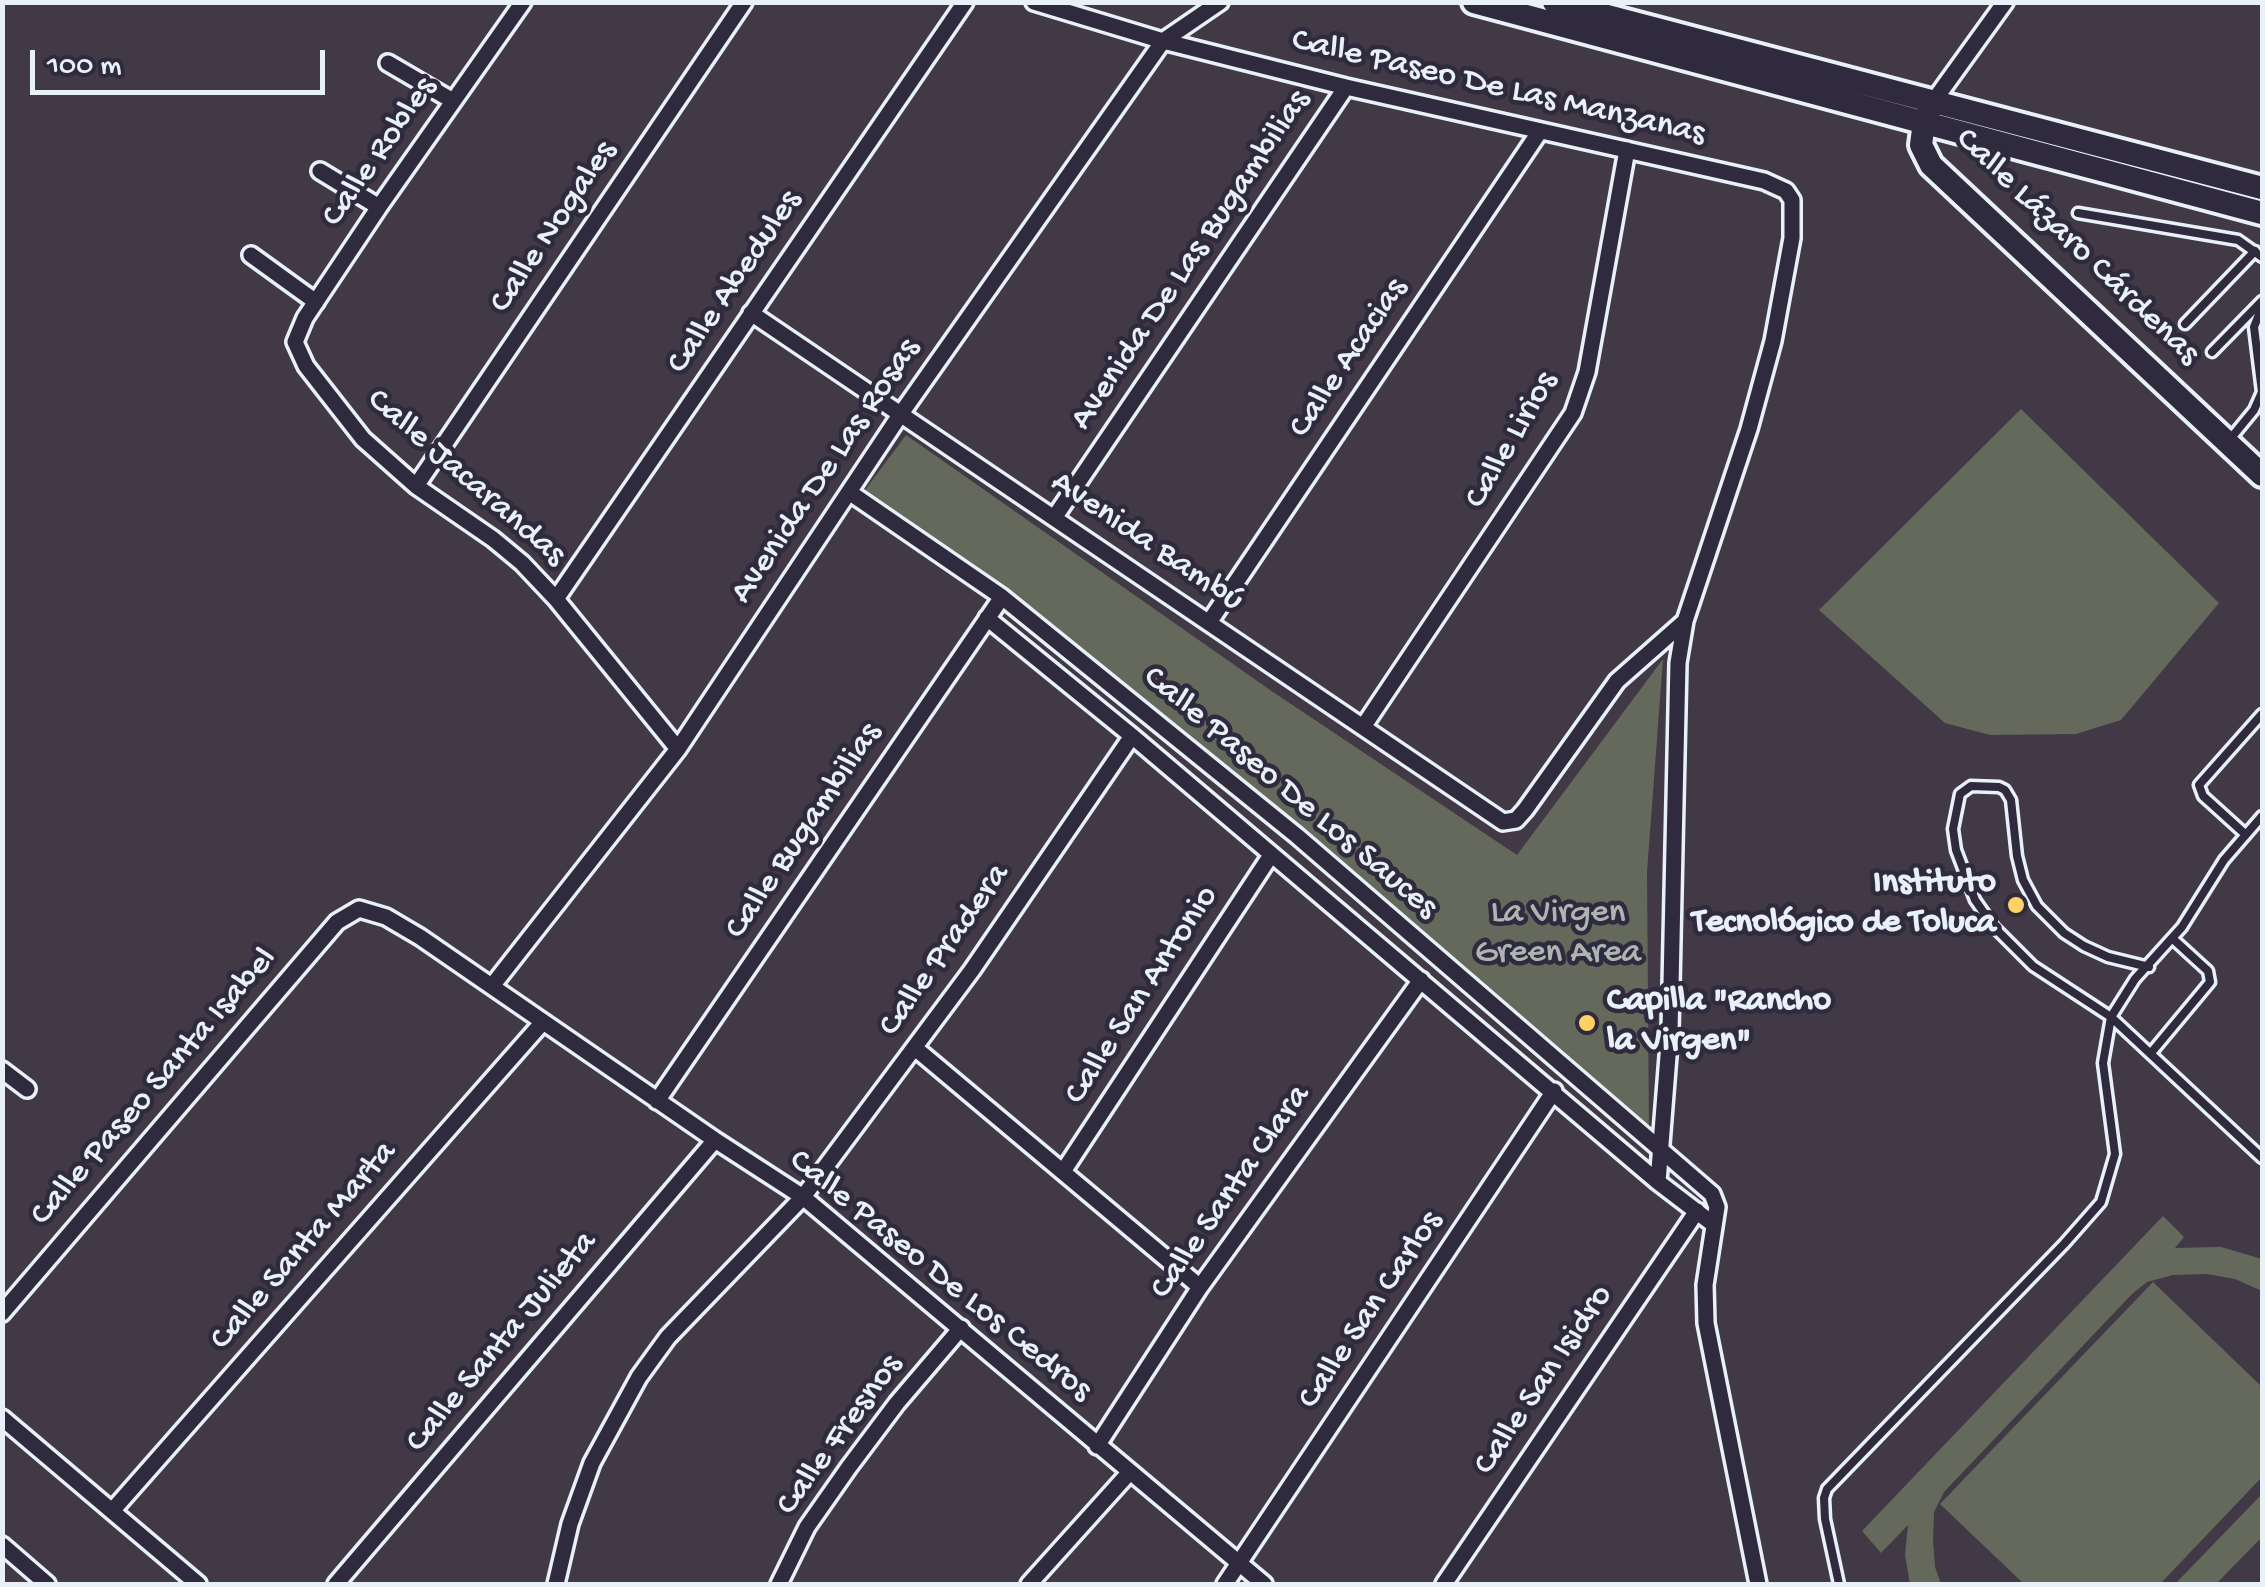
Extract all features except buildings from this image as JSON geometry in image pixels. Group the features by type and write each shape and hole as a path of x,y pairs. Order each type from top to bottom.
{"main road":[{"path":"1474,2 2262,188"},
{"path":"1554,2 2262,213"},
{"name":"Calle Lázaro Cárdenas","path":"1929,112 1922,145 1931,165 2262,475"}],"street":[{"name":"Calle Robles","path":"296,342 316,302 379,207 523,2"},
{"name":"Calle Nogales","path":"416,486 744,2"},
{"name":"Calle Abedules","path":"556,599 965,2"},
{"name":"Calle Paseo De Las Manzanas","path":"1034,2 1163,41 1346,87 1776,184 1792,200 1794,216 1774,341 1733,480 1685,621"},
{"name":"Avenida De Las Rosas","path":"492,986 678,749 900,416 1163,41 1220,2"},
{"name":"Calle Lázaro Cárdenas","path":"1929,112 2004,2"},
{"path":"388,63 453,102"},
{"name":"Avenida De Las Bugambilias","path":"1054,518 1346,87"},
{"name":"Calle Acacias","path":"1210,621 1540,131"},
{"name":"Calle Lirios","path":"1363,727 1573,413 1587,372 1627,150"},
{"path":"320,171 379,207"},
{"path":"252,255 316,302"},
{"name":"Avenida Bambú","path":"752,313 1508,823 1525,810 1617,681 1685,621"},
{"name":"Calle Jacarandas","path":"296,342 306,366 353,427 416,486 493,539 556,599 678,749"},
{"name":"Calle Paseo De Los Sauces","path":"849,492 1002,596 1297,836 1702,1185 1717,1204 1714,1224 1658,1182 988,618"},
{"name":"Calle Bugambilias","path":"658,1101 1002,596"},
{"path":"1658,1182 1670,1031 1675,727 1685,621"},
{"name":"Calle Pradera","path":"556,1584 583,1486 616,1415 639,1377 668,1337 803,1197 915,1048 1132,736"},
{"name":"Calle San Antonio","path":"1064,1170 1271,855"},
{"name":"Calle Paseo De Los Cedros","path":"359,909 386,917 803,1197 1264,1584"},
{"name":"Calle Paseo Santa Isabel","path":"2,1313 337,922 359,909"},
{"name":"Calle Santa Clara","path":"1097,1446 1200,1286 1421,980"},
{"name":"Calle Santa Marta","path":"112,1511 542,1022"},
{"path":"915,1048 1200,1286"},
{"path":"2,1070 27,1088"},
{"name":"Calle San Carlos","path":"1225,1584 1554,1092"},
{"name":"Calle Santa Julieta","path":"336,1584 715,1140"},
{"name":"Calle San Isidro","path":"1444,1584 1697,1212"},
{"path":"1714,1224 1704,1285 1706,1323 1758,1584"},
{"name":"Calle Fresnos","path":"779,1584 807,1528 849,1466 960,1328"},
{"path":"2,1418 198,1584"},
{"path":"1029,1584 1129,1473"},
{"path":"2,1545 47,1584"}],"lane":[{"path":"2078,213 2238,240 2259,254 2185,324"},
{"path":"2228,442 2261,401 2262,377 2254,327 2262,304"},
{"path":"2212,352 2262,304"},
{"path":"2246,834 2199,788 2201,781 2262,714"},
{"path":"2148,967 2108,958 2084,946 2057,927 2037,906 2022,880 2011,800 2005,790 2000,786 1971,786 1960,794 1953,829 1956,850 1975,900 2013,948 2061,986 2111,1016 2262,1158"},
{"path":"1839,1584 1825,1519 1827,1490 2095,1210 2106,1192 2115,1154 2103,1062 2111,1016 2173,939 2262,816"},
{"path":"2151,1053 2210,982 2208,971 2173,939"}],"green space":[{"path":"2021,409 2219,603 2121,720 2076,734 1990,735 1945,723 1819,610"},
{"name":"La Virgen Green Area","path":"906,435 1273,692 1517,855 1663,659 1647,872 1649,1131 1020,603 862,494"},
{"path":"2163,1216 2184,1237 2175,1248 2221,1247 2262,1259 2262,1291 2235,1279 2207,1274 2173,1275 2147,1282 2132,1294 1944,1492 1934,1512 1933,1539 1941,1584 1910,1584 1905,1555 1908,1525 1881,1553 1862,1531"},
{"path":"2153,1282 2262,1387 2262,1477 2160,1584 2024,1584 1940,1504"},
{"path":"2262,1494 2262,1537 2216,1584 2175,1584"}],"place":[{"name":"Instituto Tecnológico de Toluca","path":"2016,905"},
{"name":"Capilla \"Rancho la Virgen\"","path":"1587,1023"}]}
